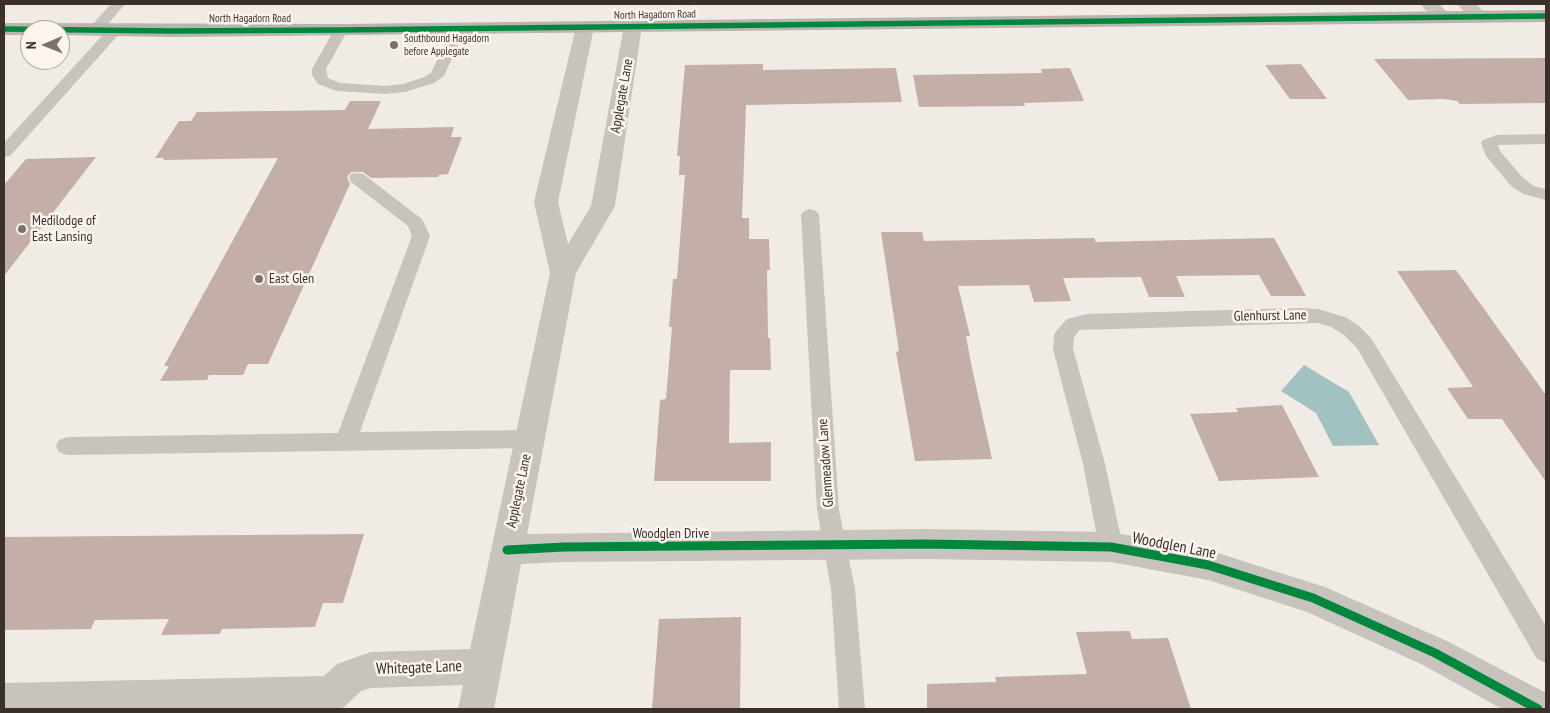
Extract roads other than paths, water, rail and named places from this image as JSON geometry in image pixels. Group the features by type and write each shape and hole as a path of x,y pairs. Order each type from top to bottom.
{"street":[{"path":"1429,4 1443,17"},
{"path":"1466,4 1480,17"},
{"name":"North Hagadorn Road","path":"4,29 341,30 1443,17 1544,18"},
{"name":"Applegate Lane","path":"476,709 563,273 603,206 633,26"},
{"name":"Applegate Lane","path":"563,273 546,202 585,27"},
{"name":"Woodglen Lane","path":"835,546 1032,544 1111,547 1208,565 1313,598 1435,653 1538,709"},
{"name":"Woodglen Drive","path":"507,550 564,547 835,546"},
{"name":"Whitegate Lane","path":"4,701 334,702 350,677 371,670 485,666"}],"lane":[{"path":"96,29 118,4"},
{"path":"341,30 319,69 319,75 323,82 337,87 385,90 405,88 437,76 459,28"},
{"path":"4,152 116,30"},
{"path":"1546,139 1497,140 1489,143 1492,152 1517,182 1528,190 1546,194"},
{"path":"346,441 421,236 416,223 357,178"},
{"name":"Glenmeadow Lane","path":"810,216 828,510 843,589 852,709"},
{"name":"Glenhurst Lane","path":"1111,547 1094,464 1063,349 1064,335 1074,324 1087,321 1318,316 1338,322 1351,330 1364,344 1546,650"},
{"path":"67,446 531,439"}],"water":[{"path":"1304,365 1349,392 1379,445 1333,446 1316,413 1281,391"}],"place":[{"name":"Southbound Hagadorn before Applegate","path":"394,45"},
{"name":"Medilodge of East Lansing","path":"22,229"},
{"name":"East Glen","path":"259,279"}]}
